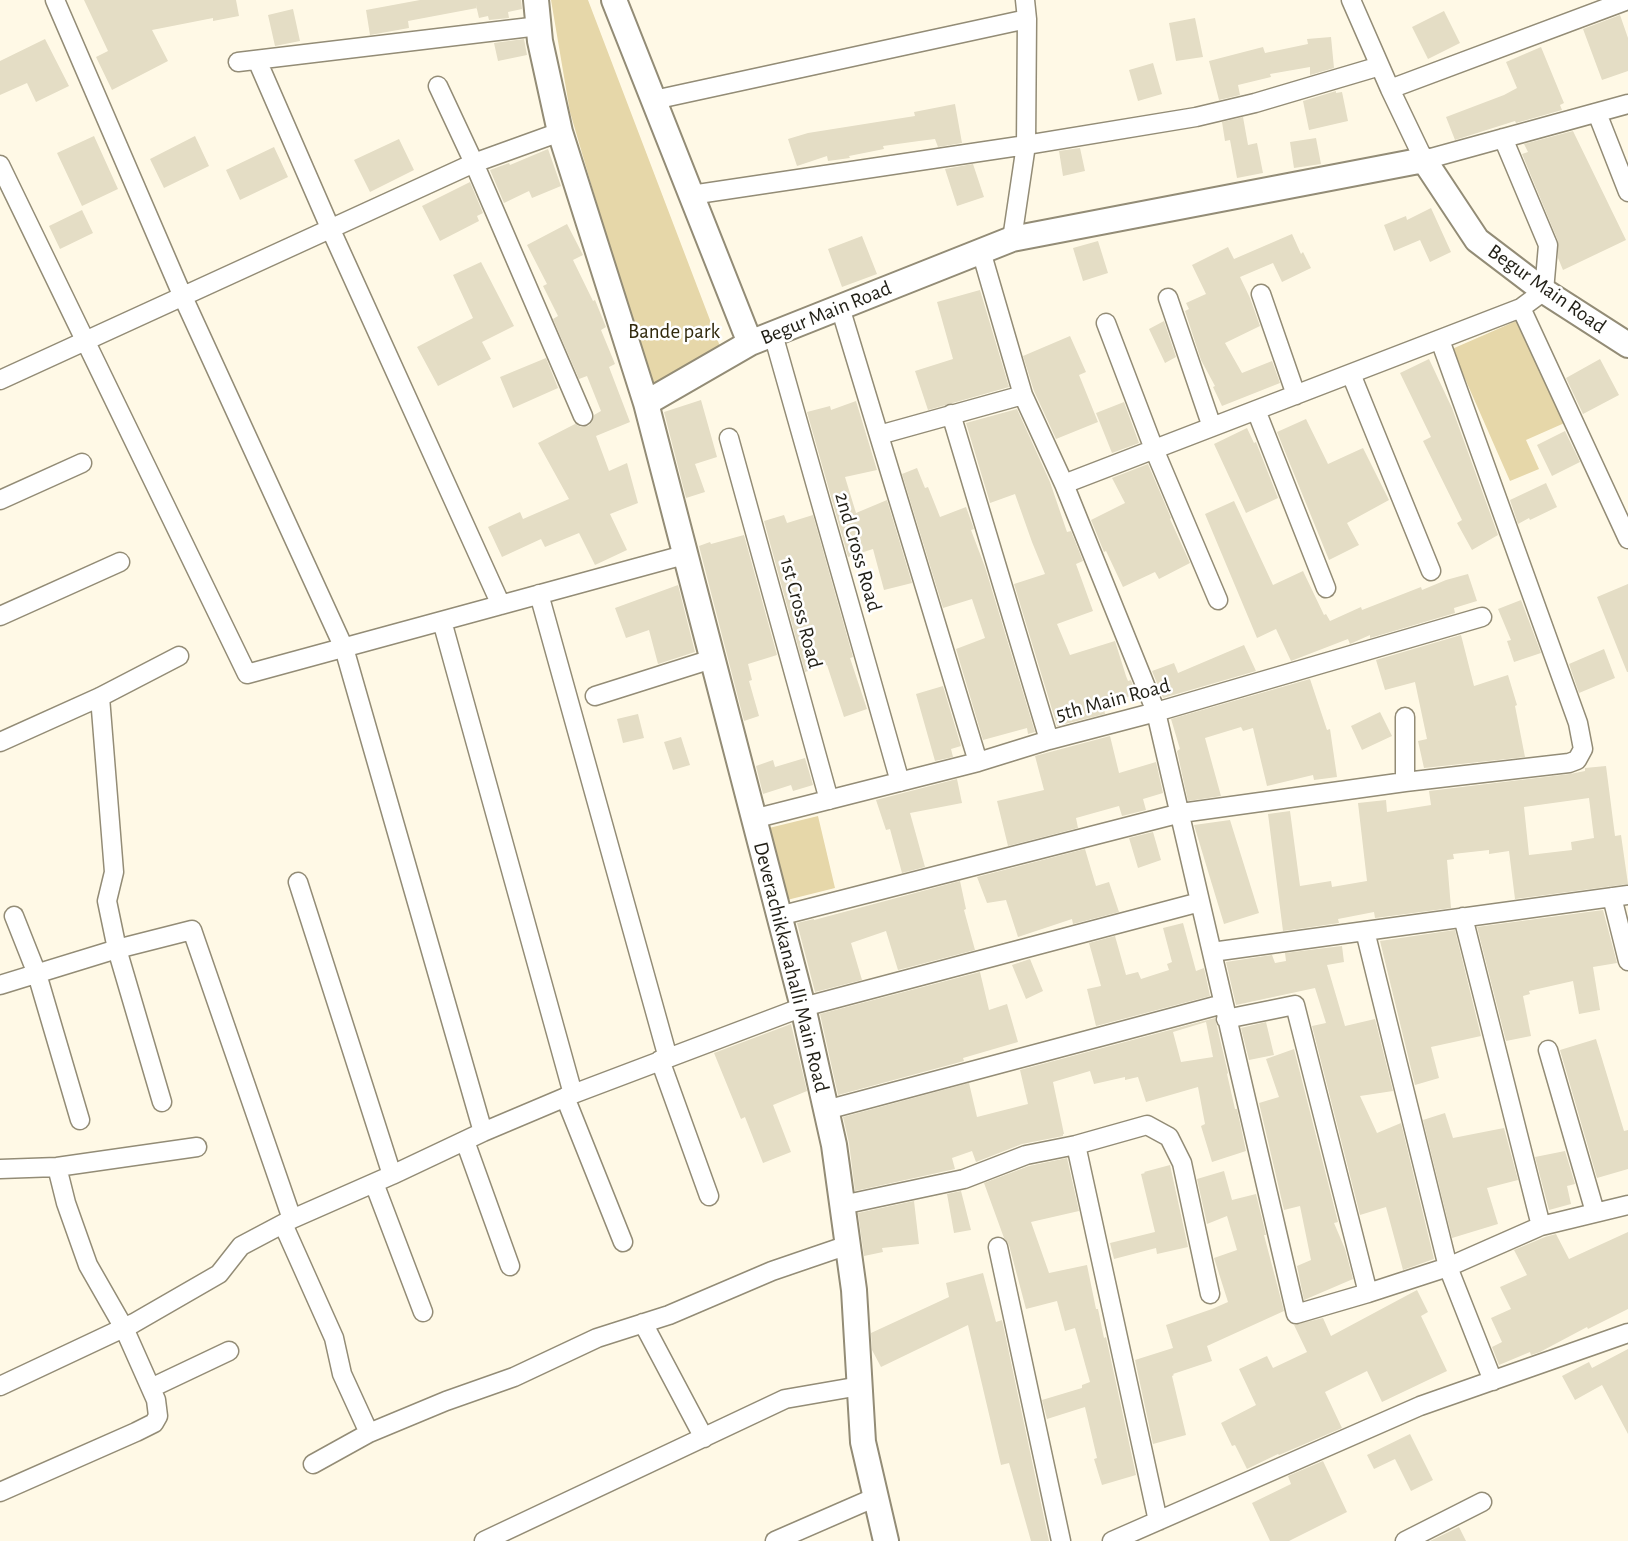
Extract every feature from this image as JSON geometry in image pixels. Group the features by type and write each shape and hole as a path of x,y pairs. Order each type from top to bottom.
{"street":[{"path":"55,0 183,297 344,648 483,1132"},
{"path":"536,0 540,41 560,132 646,403"},
{"path":"614,0 750,344"},
{"path":"1012,239 1026,145 1025,0"},
{"name":"Begur Main Road","path":"1350,0 1424,160 1477,240 1544,291 1628,345"},
{"path":"1390,89 1628,0"},
{"path":"653,100 1027,19"},
{"path":"238,62 539,26"},
{"path":"257,60 501,605"},
{"path":"691,195 1196,117 1255,103 1380,66"},
{"path":"438,86 583,416"},
{"path":"1424,160 1628,104"},
{"path":"1597,113 1628,192"},
{"path":"0,380 474,163 560,132"},
{"path":"1064,484 1521,308 1544,291 1548,245 1503,138"},
{"name":"Begur Main Road","path":"646,403 750,344 1012,239 1424,160"},
{"path":"0,165 247,674 684,555"},
{"path":"981,251 1023,395 1064,484 1156,712 1296,1314 1448,1266 1541,1226 1628,1205"},
{"path":"1261,294 1296,395"},
{"path":"1168,298 1212,427"},
{"path":"840,307 978,762"},
{"path":"1521,308 1628,539"},
{"path":"1106,323 1154,449 1218,600"},
{"name":"2nd Cross Road","path":"773,334 900,782"},
{"path":"779,916 1181,813 1577,760 1583,749 1578,723 1440,340"},
{"path":"1351,374 1431,571"},
{"path":"879,435 1023,395"},
{"name":"Deverachikkanahalli Main Road","path":"646,403 803,1007 834,1145 854,1290 863,1442 886,1541"},
{"path":"1256,410 1326,588"},
{"path":"951,414 1049,740"},
{"name":"1st Cross Road","path":"729,438 829,800"},
{"path":"0,500 82,463"},
{"path":"0,616 120,562"},
{"path":"539,594 664,1059 709,1196"},
{"name":"5th Main Road","path":"753,819 978,762 1482,617"},
{"path":"442,621 569,1095 623,1242"},
{"path":"0,742 100,697 179,656"},
{"path":"595,696 712,659"},
{"path":"100,697 114,872 107,901 117,949 162,1102"},
{"path":"1405,717 1405,782"},
{"path":"298,882 392,1175"},
{"path":"1212,952 1620,896 1628,961"},
{"path":"0,1386 124,1328 219,1273 241,1246 465,1140 569,1095 803,1007 1200,902"},
{"path":"15,916 37,974 80,1120"},
{"path":"1463,917 1541,1226"},
{"path":"0,985 117,949 192,930 288,1222 334,1338 342,1374 369,1433"},
{"path":"1366,931 1448,1266 1493,1381"},
{"path":"826,1110 1225,1011 1295,1005 1368,1293"},
{"path":"1548,1051 1595,1212"},
{"path":"842,1206 964,1179 1026,1155 1076,1145 1147,1125 1169,1137 1182,1163 1210,1294"},
{"path":"465,1140 510,1266"},
{"path":"1076,1145 1153,1529"},
{"path":"0,1169 57,1167 197,1147"},
{"path":"0,1492 136,1432 154,1423 158,1416 156,1400 124,1328 88,1265 66,1203 57,1167"},
{"path":"374,1183 423,1312"},
{"path":"313,1464 369,1433 446,1401 514,1377 597,1338 669,1315 772,1271 848,1245"},
{"path":"998,1247 1061,1541"},
{"path":"643,1323 704,1437"},
{"path":"1112,1541 1153,1529 1420,1406 1628,1334"},
{"path":"151,1388 229,1352"},
{"path":"484,1541 785,1399 860,1386"},
{"path":"775,1541 876,1497"},
{"path":"1405,1541 1482,1502"}],"green space":[{"name":"Bande park","path":"551,0 588,0 721,349 651,389 570,112"},
{"path":"1523,318 1569,421 1526,440 1539,469 1510,481 1452,349"},
{"path":"818,816 835,888 787,900 769,828"}],"building":[{"path":"84,0 236,0 239,16 213,21 213,18 152,30 168,61 112,90 96,57 108,51"},
{"path":"420,0 521,0 522,9 508,12 509,18 489,20 488,16 479,18 477,8 408,21 409,28 370,35 366,10"},
{"path":"293,9 300,41 275,46 268,15"},
{"path":"1444,11 1460,43 1428,59 1412,27"},
{"path":"1620,15 1628,38 1628,71 1602,80 1583,29"},
{"path":"1195,18 1203,57 1176,61 1169,23"},
{"path":"1331,37 1334,68 1310,75 1310,67 1270,74 1271,77 1238,85 1240,95 1219,100 1209,61 1263,47 1265,53 1308,44 1307,39"},
{"path":"45,39 69,86 36,102 27,83 0,95 0,61"},
{"path":"524,39 527,55 498,61 494,43"},
{"path":"1541,47 1564,103 1560,105 1562,110 1455,140 1446,117 1517,88 1506,62"},
{"path":"1153,63 1162,94 1138,101 1129,70"},
{"path":"1336,91 1342,92 1348,121 1309,130 1303,101"},
{"path":"955,104 962,143 938,147 935,139 883,146 884,149 849,156 850,158 828,161 827,156 797,166 788,139 808,133 915,116 914,112"},
{"path":"1243,117 1248,145 1257,143 1263,173 1237,178 1230,140 1225,141 1222,122"},
{"path":"1573,131 1626,240 1563,270 1558,258 1558,241 1522,154 1528,152 1524,144"},
{"path":"94,136 118,189 82,206 57,153"},
{"path":"195,136 209,166 164,188 150,159"},
{"path":"1316,138 1321,164 1294,168 1290,142"},
{"path":"399,139 414,170 370,192 354,160"},
{"path":"274,147 288,177 240,200 226,170"},
{"path":"1080,148 1085,171 1063,176 1059,151"},
{"path":"548,149 561,186 532,198 529,191 504,203 490,170 509,163 510,165"},
{"path":"973,164 984,197 957,206 945,169"},
{"path":"470,182 483,213 477,216 479,221 440,241 422,206"},
{"path":"1431,208 1451,252 1430,262 1420,240 1394,251 1384,225 1406,216 1407,220"},
{"path":"82,210 93,233 60,249 49,226"},
{"path":"567,224 583,255 573,260 606,327 601,330 615,364 609,367 630,422 596,436 609,471 627,463 638,503 610,514 627,550 595,565 579,533 545,547 541,539 502,557 488,527 520,512 523,519 569,499 538,443 575,424 588,426 594,415 601,411 587,376 579,379 553,319 558,316 543,286 547,284 527,245"},
{"path":"1292,234 1311,268 1282,282 1273,263 1240,277 1260,326 1225,343 1242,373 1272,361 1280,383 1222,406 1201,360 1185,311 1189,309 1186,303 1206,294 1192,265 1228,247 1234,259"},
{"path":"862,236 877,274 842,287 828,249"},
{"path":"1098,241 1108,273 1083,281 1073,248"},
{"path":"481,262 514,326 482,342 491,359 438,386 417,347 473,318 453,275"},
{"path":"980,290 1009,387 928,410 915,371 953,359 937,302"},
{"path":"1164,321 1176,357 1165,363 1149,329"},
{"path":"1070,336 1086,372 1079,375 1098,422 1056,439 1034,391 1023,356"},
{"path":"546,358 558,388 513,408 500,377"},
{"path":"1429,359 1452,408 1498,535 1472,550 1457,523 1462,520 1423,441 1431,437 1400,373"},
{"path":"1600,359 1619,395 1583,414 1566,378"},
{"path":"701,400 717,457 695,464 705,492 686,498 664,412"},
{"path":"856,401 877,470 845,477 856,513 887,500 912,583 884,590 873,549 848,557 807,412 830,406 831,410"},
{"path":"1124,402 1139,443 1112,453 1096,413"},
{"path":"1017,409 1050,482 1067,532 1071,531 1083,561 1076,564 1093,611 1057,624 1070,655 1115,641 1126,676 1128,681 1131,680 1136,694 1103,705 1105,714 1057,726 1014,584 1045,574 1015,494 990,503 966,423"},
{"path":"1306,419 1328,464 1363,448 1389,500 1347,523 1359,545 1329,560 1277,432"},
{"path":"1247,428 1254,443 1256,442 1278,498 1246,513 1214,444"},
{"path":"1565,431 1580,462 1552,476 1537,445"},
{"path":"1148,464 1190,563 1159,579 1155,572 1123,587 1091,520 1125,503 1112,478"},
{"path":"917,468 940,517 966,507 1035,732 1028,734 1027,728 983,740 956,649 985,638 972,599 943,608 902,474"},
{"path":"1546,483 1557,507 1518,524 1510,500"},
{"path":"1234,501 1273,585 1303,571 1324,615 1326,614 1330,621 1361,607 1362,610 1421,587 1422,590 1468,574 1477,601 1454,608 1455,613 1370,638 1370,635 1350,644 1348,639 1291,661 1276,629 1257,638 1205,514"},
{"path":"784,515 787,523 813,515 853,657 850,658 867,709 844,717 827,665 805,672 764,521"},
{"path":"744,535 777,655 748,664 752,680 749,681 759,716 744,721 699,546"},
{"path":"1628,584 1628,672 1627,672 1597,597"},
{"path":"678,585 695,652 658,664 649,630 626,638 615,608"},
{"path":"1521,600 1541,653 1514,662 1507,641 1511,640 1498,609"},
{"path":"1461,635 1474,686 1508,675 1517,705 1515,706 1525,757 1424,768 1418,741 1427,739 1415,682 1385,690 1376,660"},
{"path":"1244,645 1256,671 1163,698 1152,671 1174,663 1178,673"},
{"path":"1604,649 1615,678 1579,693 1569,664"},
{"path":"1310,679 1327,730 1330,729 1337,777 1314,780 1313,775 1267,786 1253,728 1243,731 1241,727 1205,738 1221,796 1188,801 1177,751 1180,749 1171,719"},
{"path":"943,686 961,746 951,749 953,757 935,761 916,694"},
{"path":"1380,712 1392,736 1362,750 1351,726"},
{"path":"638,714 644,738 623,743 617,719"},
{"path":"1110,736 1119,773 1156,762 1163,793 1143,799 1146,810 1122,816 1119,806 1076,818 1078,828 1008,846 997,801 1044,790 1035,756"},
{"path":"681,737 690,765 673,770 664,742"},
{"path":"805,758 813,785 793,791 791,785 763,794 756,766 773,760 775,767"},
{"path":"1606,766 1615,836 1621,835 1628,884 1515,899 1509,851 1453,854 1454,859 1447,860 1451,908 1375,918 1374,912 1338,919 1339,923 1283,931 1268,814 1290,811 1300,886 1331,881 1332,887 1367,881 1358,803 1386,800 1387,812 1431,805 1429,791 1570,774 1585,771 1585,768","holes":["1589,798 1594,838 1571,842 1572,850 1529,855 1524,807"]},
{"path":"957,779 962,803 910,813 925,867 902,873 890,829 886,830 876,800"},
{"path":"1230,820 1259,913 1224,924 1194,825"},
{"path":"1153,832 1161,860 1138,868 1129,838"},
{"path":"1085,849 1096,886 1109,882 1119,912 1073,924 1072,919 1018,937 1006,900 987,903 977,877"},
{"path":"960,881 966,909 964,910 975,950 898,970 886,931 851,943 862,980 815,992 797,923"},
{"path":"1603,910 1617,963 1593,967 1600,1010 1579,1014 1573,981 1529,991 1530,994 1523,996 1531,1036 1506,1041 1477,927"},
{"path":"1183,923 1196,971 1204,968 1210,996 1096,1026 1087,989 1101,986 1089,943 1115,936 1126,975 1138,972 1141,979 1169,970 1167,964 1172,962 1163,928"},
{"path":"1455,930 1481,1036 1431,1047 1439,1078 1415,1085 1380,941"},
{"path":"1342,946 1344,962 1327,965 1345,1026 1375,1019 1393,1091 1360,1096 1377,1133 1401,1123 1434,1259 1403,1270 1386,1207 1360,1215 1312,1026 1326,1023 1315,988 1236,1005 1226,962 1272,955 1275,963 1286,961 1285,953"},
{"path":"1030,959 1043,991 1026,999 1012,965"},
{"path":"980,972 989,1010 1007,1004 1018,1042 963,1058 964,1061 838,1095 820,1014"},
{"path":"1215,1018 1246,1151 1212,1162 1201,1126 1205,1124 1198,1087 1146,1102 1138,1077 1094,1084 1090,1071 1053,1082 1063,1136 1022,1144 976,1162 972,1151 952,1158 955,1169 855,1191 843,1117 969,1083 977,1117 1028,1104 1020,1070","holes":["1206,1022 1213,1057 1181,1062 1173,1032"]},
{"path":"1266,1022 1274,1055 1249,1060 1241,1028"},
{"path":"791,1024 807,1091 773,1105 791,1152 763,1163 745,1117 741,1119 714,1053"},
{"path":"1596,1039 1624,1131 1628,1130 1628,1169 1597,1178 1560,1050"},
{"path":"1294,1049 1338,1222 1334,1223 1353,1279 1304,1300 1297,1266 1311,1260 1300,1206 1284,1210 1259,1103 1279,1097 1266,1059"},
{"path":"1445,1113 1453,1138 1504,1128 1518,1180 1487,1188 1498,1224 1452,1238 1423,1120"},
{"path":"1565,1151 1575,1184 1567,1186 1571,1204 1549,1210 1535,1157"},
{"path":"1067,1158 1079,1211 1031,1222 1049,1273 1087,1265 1096,1309 1104,1338 1106,1337 1136,1475 1102,1485 1094,1459 1097,1458 1085,1407 1047,1419 1042,1400 1082,1388 1082,1385 1090,1382 1075,1328 1065,1331 1057,1301 1026,1309 1009,1245 984,1183 1029,1166"},
{"path":"1170,1165 1188,1247 1157,1254 1156,1248 1114,1259 1110,1243 1155,1232 1141,1174"},
{"path":"1224,1171 1232,1200 1256,1194 1284,1311 1207,1346 1212,1361 1173,1374 1186,1435 1153,1444 1135,1360 1173,1348 1166,1325 1228,1302 1214,1258 1237,1250 1227,1216 1207,1224 1197,1179"},
{"path":"961,1191 971,1230 954,1233 947,1194"},
{"path":"914,1201 919,1244 882,1248 883,1252 864,1256 858,1213"},
{"path":"1628,1232 1628,1309 1540,1352 1531,1355 1530,1352 1499,1365 1492,1347 1502,1342 1491,1318 1511,1309 1500,1287 1527,1275 1514,1250 1556,1234 1569,1259"},
{"path":"983,1273 996,1322 1002,1320 1049,1541 1031,1541 1009,1463 1001,1465 968,1325 881,1367 872,1350 871,1333 949,1297 946,1283"},
{"path":"1417,1290 1428,1312 1421,1316 1447,1371 1382,1402 1367,1371 1325,1392 1342,1428 1247,1469 1221,1423 1256,1405 1239,1369 1267,1356 1273,1368 1307,1352 1294,1325 1323,1318 1331,1336"},
{"path":"1628,1349 1628,1434 1602,1385 1575,1400 1562,1376 1589,1362 1592,1368"},
{"path":"1410,1434 1433,1480 1411,1491 1395,1459 1374,1469 1367,1455"},
{"path":"1323,1461 1347,1512 1289,1541 1270,1541 1252,1503 1291,1484 1288,1476"},
{"path":"1459,1527 1466,1541 1430,1541"}]}
